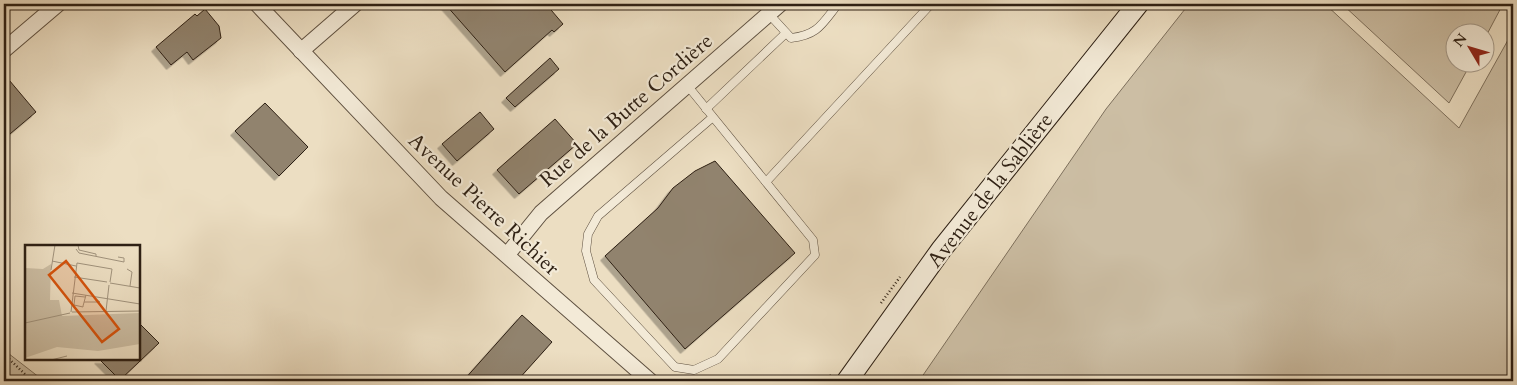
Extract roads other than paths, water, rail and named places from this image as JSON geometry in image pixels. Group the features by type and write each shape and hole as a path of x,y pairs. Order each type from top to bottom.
{"main road":[{"name":"Avenue de la Sablière","path":"847,381 941,250 1138,4"}],"street":[{"path":"4,50 58,4"},
{"name":"Avenue Pierre Richier","path":"257,4 441,198 507,255 556,301 650,381"},
{"path":"301,51 355,4"},
{"name":"Rue de la Butte Cordière","path":"507,255 541,213 780,4"}],"lane":[{"path":"769,14 791,38 807,36 818,29 838,4"},
{"path":"766,182 932,4"},
{"path":"706,109 786,34"},
{"path":"688,85 813,240 815,255 718,359 694,370 675,367 594,280 586,251 588,234 598,216 713,117"}]}
